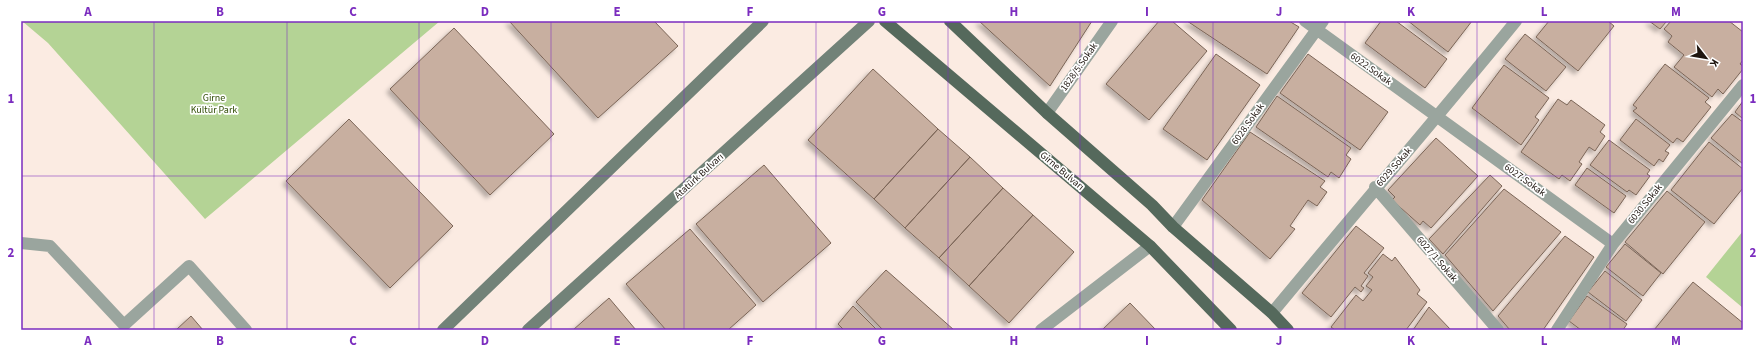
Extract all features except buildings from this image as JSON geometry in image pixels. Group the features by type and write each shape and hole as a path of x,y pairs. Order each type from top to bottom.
{"main road":[{"path":"443,330 763,21"},
{"name":"Atatürk Bulvarı","path":"528,330 869,21"},
{"name":"Girne Bulvarı","path":"885,21 1150,246 1231,330"},
{"path":"950,21 1046,113 1152,205 1173,227 1272,313 1288,330"}],"street":[{"name":"1828/5.Sokak","path":"1046,113 1112,21"},
{"name":"6022.Sokak","path":"1305,21 1320,25 1438,117"},
{"name":"6029.Sokak","path":"1272,313 1376,188 1438,117 1516,21"},
{"name":"6028.Sokak","path":"1173,227 1320,25"},
{"name":"6030.Sokak","path":"1557,330 1613,244 1743,85"},
{"name":"6027.Sokak","path":"1438,117 1613,244"},
{"name":"6027/1.Sokak","path":"1376,188 1498,330"},
{"path":"21,242 50,246 124,325 189,266 246,330"},
{"path":"1041,330 1150,246"}],"green space":[{"name":"Girne Kültür Park","path":"22,21 440,21 205,219 48,43"},
{"path":"1743,231 1743,308 1706,277"}]}
